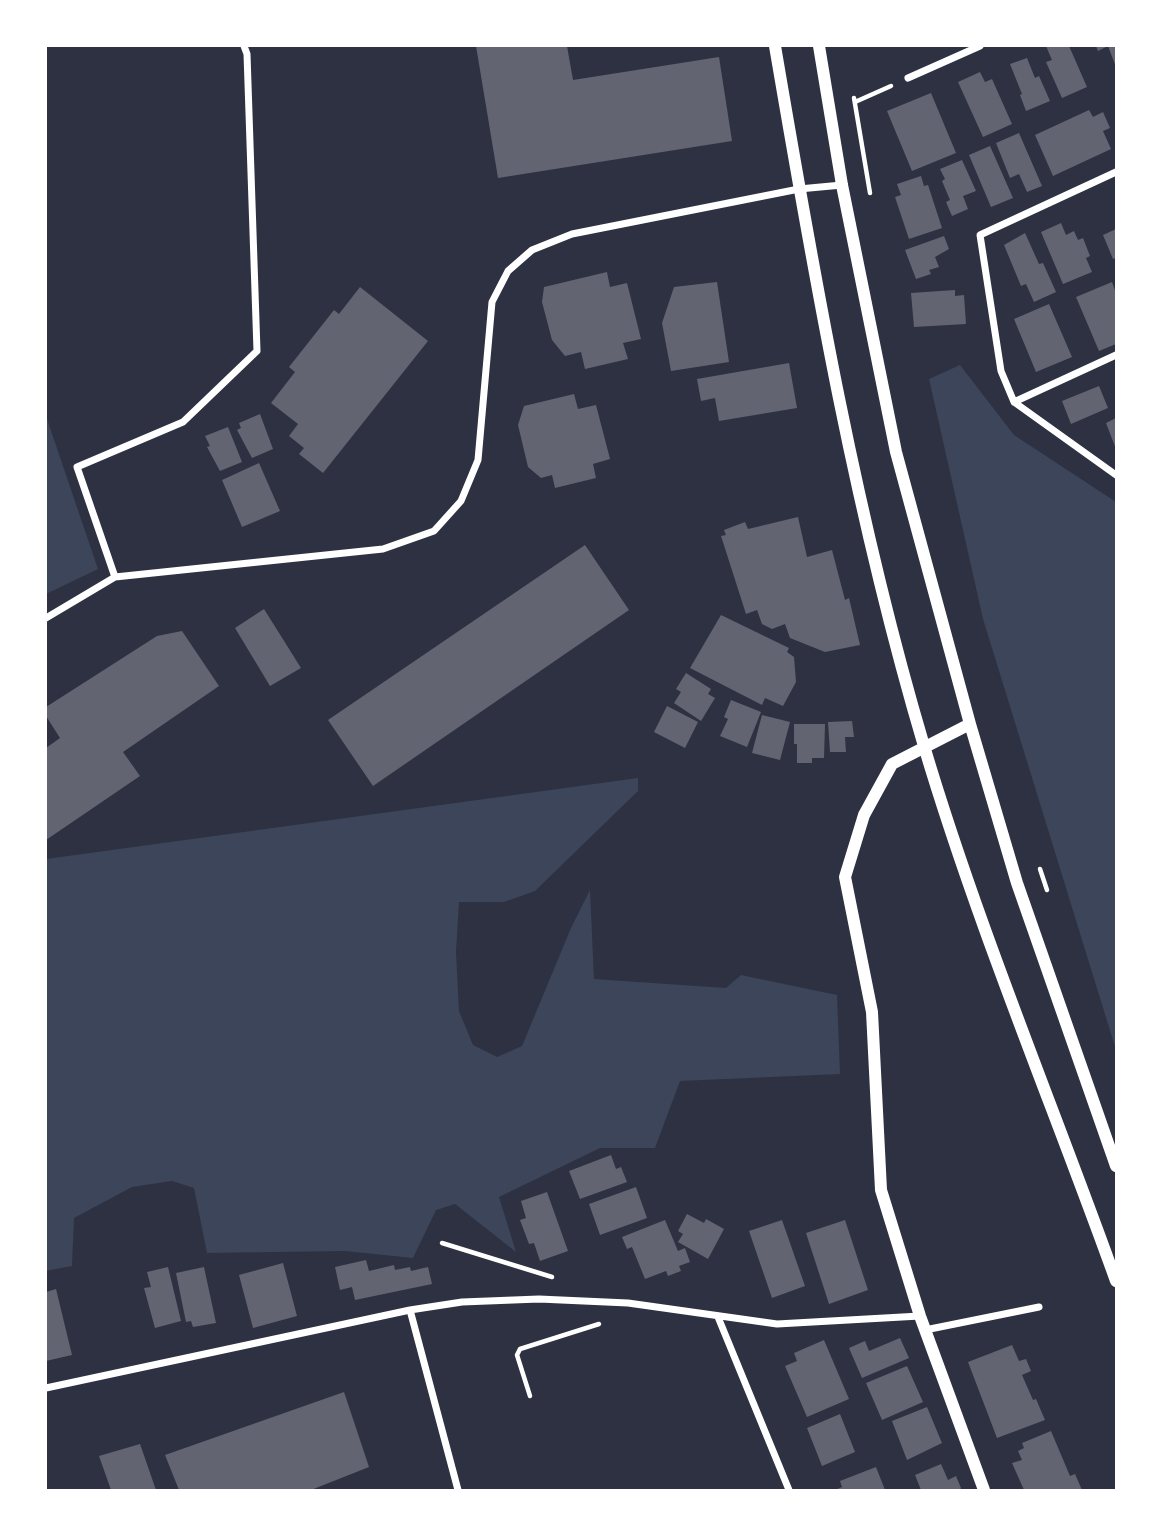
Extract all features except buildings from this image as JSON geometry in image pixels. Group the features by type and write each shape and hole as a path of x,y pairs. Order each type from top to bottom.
{"street":[{"path":"115,577 77,467 183,422 257,351 247,54 244,46"},
{"path":"775,46 799,189 854,471 925,747 979,912 1116,1281"},
{"path":"819,46 842,185 896,452 970,724 1017,883 1116,1166"},
{"path":"908,78 980,46"},
{"path":"1116,172 980,235 1001,371 1014,402 1116,475"},
{"path":"46,618 115,577 383,549 434,531 461,501 478,460 492,302 508,271 532,250 572,234 799,189 842,185"},
{"path":"1014,402 1116,355"},
{"path":"970,724 892,764 864,815 845,877 872,1012 881,1190 920,1316 984,1490"},
{"path":"46,1388 410,1310 462,1302 539,1299 628,1303 777,1324 920,1316"},
{"path":"925,1330 1038,1307"},
{"path":"410,1310 458,1490"},
{"path":"718,1317 789,1490"}],"path":[{"path":"855,102 883,90"},
{"path":"853,91 871,197"},
{"path":"1037,858 1050,898"},
{"path":"443,1243 551,1277 583,1301"},
{"path":"530,1396 517,1354 520,1349 587,1328"}],"shaded area":[{"path":"960,365 1014,435 1116,502 1116,1050 983,619 929,379"},
{"path":"46,416 98,569 46,594"},
{"path":"638,778 638,791 535,891 504,902 459,902 456,952 459,1011 473,1045 497,1057 522,1046 571,928 590,890 594,979 726,988 741,975 837,995 840,1074 680,1081 655,1148 600,1148 499,1197 516,1252 455,1204 436,1210 413,1258 345,1251 207,1253 194,1188 172,1181 132,1187 74,1218 72,1266 46,1271 46,859"}]}
